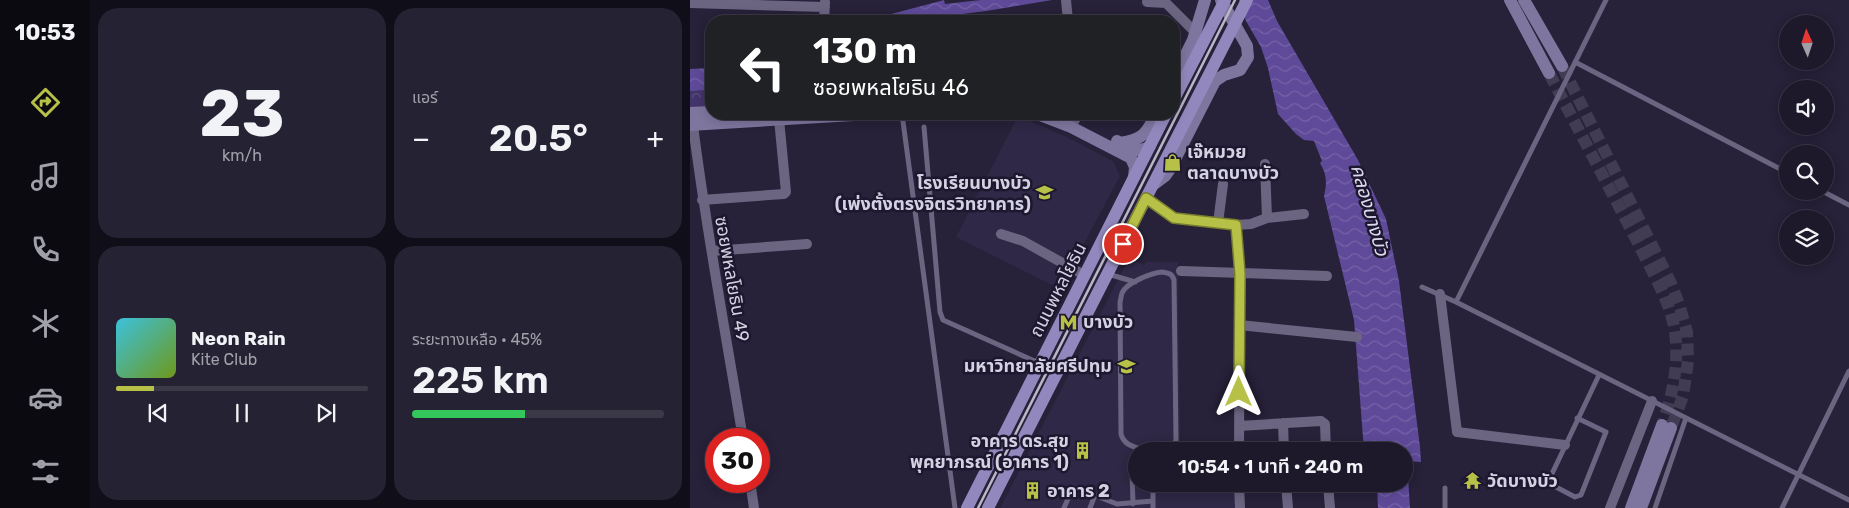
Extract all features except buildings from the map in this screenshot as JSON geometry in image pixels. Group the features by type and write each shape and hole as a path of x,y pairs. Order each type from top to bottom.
{"main road":[{"path":"1180,57 1195,32 1205,0"},
{"path":"1180,87 1216,18 1223,0"},
{"path":"1153,185 1165,176 1170,169 1215,81 1224,75 1240,70 1248,57 1247,46 1223,0"},
{"name":"ถนนพหลโยธิน","path":"988,508 1247,0"},
{"path":"1510,0 1549,73"},
{"path":"1524,0 1562,66"},
{"path":"691,121 705,115"},
{"path":"691,121 735,120"},
{"path":"1074,120 1134,150 1140,151 1150,146"},
{"path":"1074,120 1131,158 1135,167 1134,177"},
{"path":"1120,143 1130,142 1145,135 1153,120"},
{"name":"ถนนพหลโยธิน","path":"967,508 1163,120"},
{"path":"1631,508 1666,427 1641,508"}],"street":[{"path":"1066,0 1067,15"},
{"path":"1147,2 1166,2 1179,15"},
{"path":"690,3 825,3"},
{"path":"1180,16 1195,32"},
{"path":"702,200 784,194 786,192 779,120"},
{"name":"ซอยพหลโยธิน 49","path":"691,121 702,200 741,428"},
{"path":"1264,164 1267,218"},
{"path":"1218,223 1223,184"},
{"path":"1146,198 1174,218 1236,225 1252,224 1267,218 1304,214"},
{"path":"1236,225 1240,274 1239,442"},
{"path":"1001,234 1023,241 1084,275"},
{"path":"712,251 807,244"},
{"path":"1181,271 1327,276"},
{"path":"1440,294 1457,432 1564,445"},
{"path":"1239,325 1357,337"},
{"path":"1610,508 1652,401"},
{"path":"1239,426 1324,422 1325,442"},
{"path":"1283,423 1284,442"},
{"path":"1239,492 1240,508"},
{"path":"1287,492 1288,508"},
{"path":"1329,492 1330,508"},
{"path":"752,493 754,508"}],"lane":[{"path":"1456,302 1606,0"},
{"path":"1575,62 1779,168"},
{"path":"903,120 955,508"},
{"path":"924,127 940,312 943,320 1040,364"},
{"path":"1834,197 1849,205"},
{"path":"1128,445 1123,440 1121,434 1120,302 1122,292 1134,282 1150,274 1162,272 1169,273 1173,276 1174,280 1175,442"},
{"path":"1107,274 1134,282"},
{"path":"1422,287 1440,294 1849,500"},
{"path":"1782,508 1849,371"},
{"path":"1577,418 1606,432 1581,495 1577,497 1554,486 1550,480 1564,445 1577,418 1599,375"},
{"path":"1655,508 1686,418"},
{"path":"1064,508 1073,487 1095,495 1109,505 1153,501"},
{"path":"1445,488 1445,508"},
{"path":"1133,492 1133,504"},
{"path":"1152,492 1153,508"},
{"path":"1090,508 1095,495"}],"shaded area":[{"name":"โรงเรียนบางบัว (เพ่งตั้งตรงจิตรวิทยาคาร)","path":"1016,120 1027,120 1067,137 1114,162 1120,176 1060,289 956,237"},
{"name":"มหาวิทยาลัยศรีปทุม","path":"1129,258 1144,265 1146,262 1178,262 1180,442 1128,442 1128,492 1235,492 1235,508 1000,508"}],"green space":[{"path":"705,90 705,108 690,109 690,91"}],"water":[{"path":"944,0 945,4 981,0 1052,0 954,15 888,15"},
{"name":"คลองบางบัว","path":"1239,0 1268,0 1277,21 1358,160 1386,219 1399,281 1421,462 1413,461 1413,442 1363,442 1354,320 1324,196 1326,179 1320,163 1322,161 1314,141 1304,140 1296,134 1278,114 1268,68 1261,47 1246,21"},
{"path":"705,68 705,90 690,91 690,69"},
{"path":"1377,492 1409,492 1410,508 1378,508"}],"tunnel":[{"path":"1562,66 1670,281 1679,304 1687,332 1688,361 1683,396 1671,428"},
{"path":"1549,73 1637,241 1659,285 1673,320 1676,368 1662,425"}],"railway":[{"path":"1180,109 1235,0"},
{"path":"978,508 1174,120"}],"place":[{"name":"เจ๊หมวย ตลาดบางบัว","path":"1173,162"},
{"name":"โรงเรียนบางบัว (เพ่งตั้งตรงจิตรวิทยาคาร)","path":"1045,193"},
{"name":"บางบัว","path":"1069,322"},
{"name":"มหาวิทยาลัยศรีปทุม","path":"1126,366"},
{"name":"อาคาร ดร.สุข พุคยาภรณ์ (อาคาร 1)","path":"1083,451"},
{"name":"วัดบางบัว","path":"1473,481"},
{"name":"อาคาร 2","path":"1033,491"}],"route":[{"path":"1123,244 1146,198 1174,218 1236,225 1240,274 1239,392"}]}
